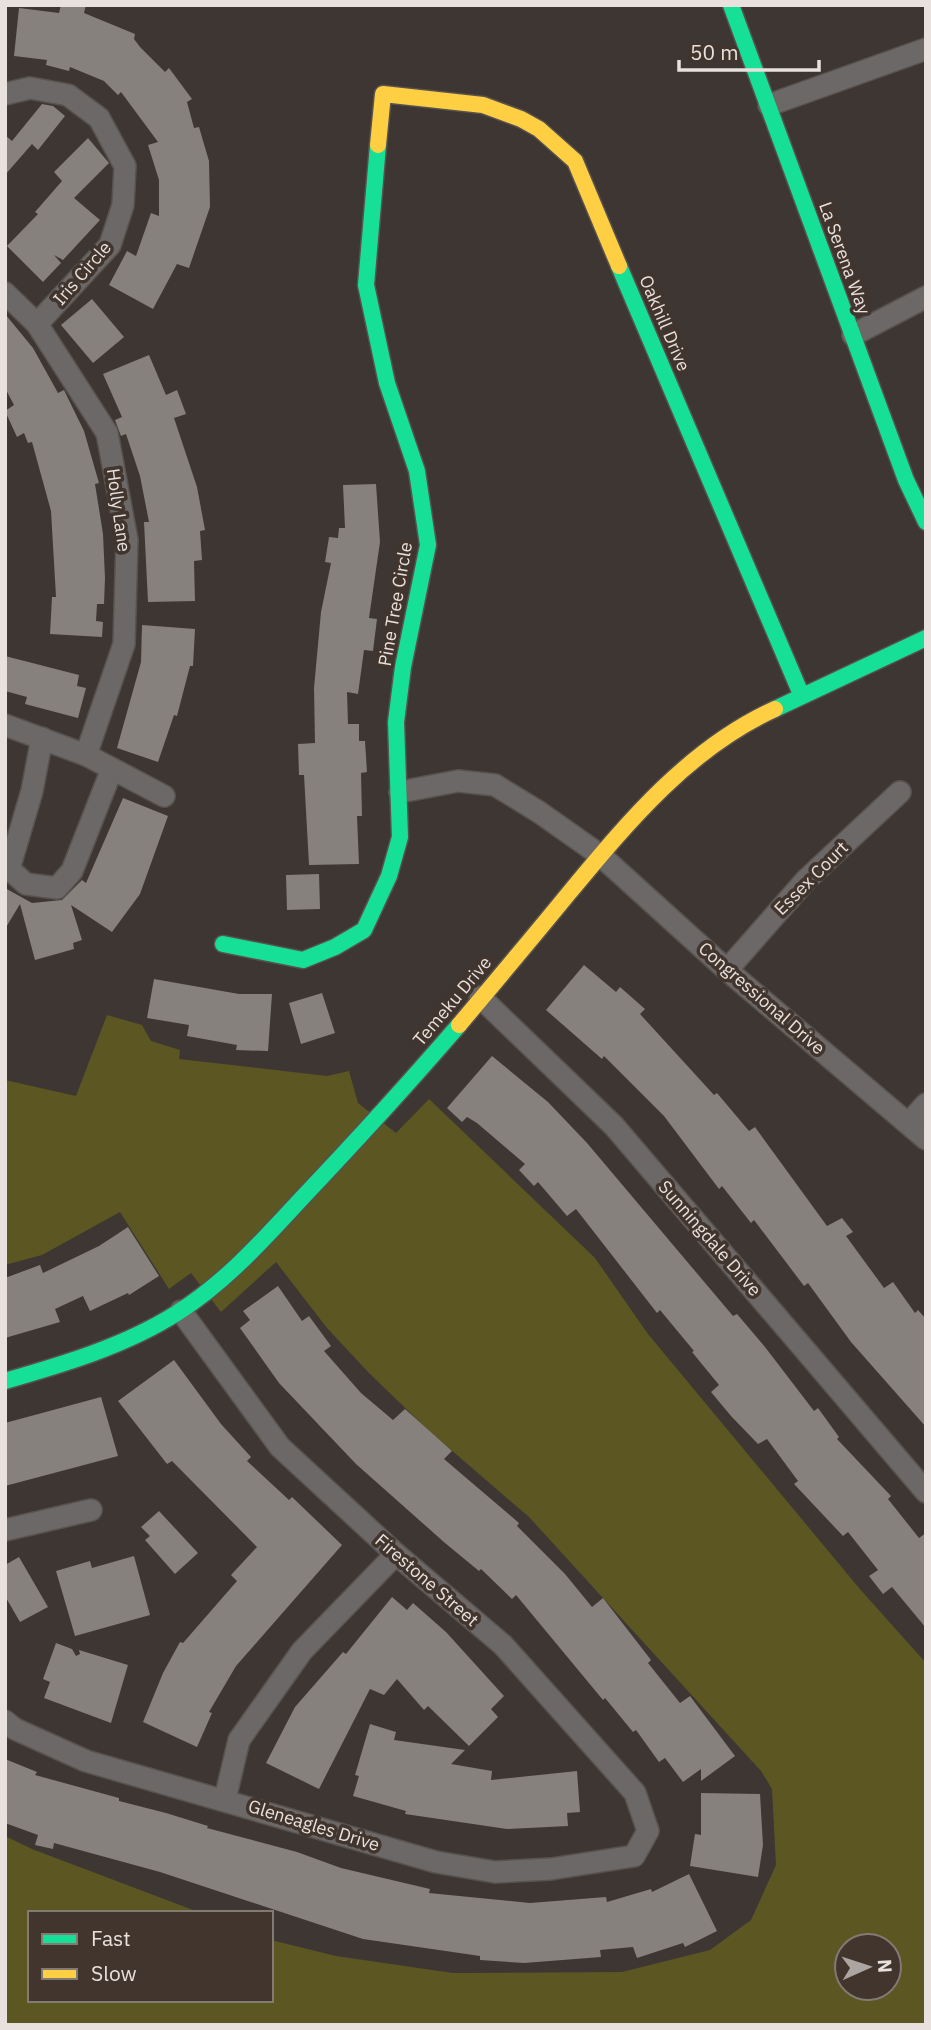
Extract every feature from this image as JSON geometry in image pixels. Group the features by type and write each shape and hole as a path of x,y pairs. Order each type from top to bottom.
{"street":[{"name":"La Serena Way","path":"731,5 906,480 926,522"},
{"path":"769,105 926,49"},
{"name":"Iris Circle","path":"5,94 30,88 68,95 99,118 125,166 123,205 110,246 37,324"},
{"name":"Oakhill Drive","path":"383,94 446,99 497,107 539,129 575,161 801,694"},
{"name":"Pine Tree Circle","path":"223,944 303,960 335,947 364,930 389,876 400,838 396,722 403,667 428,545 417,471 387,383 366,285 383,94"},
{"name":"Holly Lane","path":"5,293 37,324 107,433 127,540 124,644 86,755"},
{"path":"853,335 926,297"},
{"name":"Temeku Drive","path":"5,1381 77,1360 147,1331 181,1311 234,1267 374,1124 600,855 663,785 752,719 926,638"},
{"path":"5,725 86,755 164,796"},
{"path":"42,738 32,791 9,869 26,884 57,888 72,871 112,769"},
{"name":"Congressional Drive","path":"400,792 458,781 495,785 600,855 727,970 926,1139"},
{"name":"Essex Court","path":"727,970 806,880 901,792"},
{"name":"Sunningdale Drive","path":"480,997 614,1126 926,1492"},
{"path":"909,1123 926,1104"},
{"name":"Firestone Street","path":"181,1311 280,1447 396,1554 503,1645 635,1793 648,1831 634,1856"},
{"path":"5,1530 91,1510"},
{"path":"225,1798 239,1740 302,1651 396,1554"},
{"name":"Gleneagles Drive","path":"5,1721 15,1729 86,1761 225,1798 436,1862 495,1872 551,1869 634,1856"}],"shaded area":[{"path":"107,1015 142,1025 151,1041 180,1050 179,1059 327,1076 349,1071 358,1103 396,1133 429,1099 595,1258 648,1334 859,1588 926,1663 926,2025 5,2025 5,1836 32,1849 196,1911 28,1911 28,2002 273,2002 273,1940 336,1956 453,1973 622,1972 710,1950 751,1920 776,1865 772,1789 761,1771 529,1517 428,1430 369,1373 327,1328 276,1262 221,1312 191,1273 169,1289 120,1212 42,1255 5,1265 5,1080 76,1096"}],"building":[{"path":"61,5 86,5 84,13 135,34 134,39 140,47 165,72 169,68 192,99 187,102 194,128 199,127 209,161 210,207 189,268 177,264 153,309 109,285 127,251 136,256 151,213 159,216 159,180 148,145 158,142 121,92 118,95 104,81 70,67 69,71 46,65 47,60 14,56 19,8 59,13"},
{"path":"42,104 53,106 65,116 38,150 32,144 5,175 5,135 12,141"},
{"path":"88,138 109,163 74,198 100,220 63,260 54,255 61,263 43,282 7,246 38,214 35,212 62,181 54,172"},
{"path":"92,299 124,337 93,363 61,325"},
{"path":"5,314 33,348 58,393 64,390 84,431 99,483 95,484 103,534 105,578 104,604 97,604 96,621 103,622 102,637 50,634 52,597 56,597 51,511 32,442 28,443 24,433 17,437 5,411 14,405 5,388"},
{"path":"149,355 166,395 177,390 186,414 174,418 197,487 205,530 200,531 202,560 194,561 195,601 148,602 144,522 149,522 140,476 126,434 121,436 115,420 122,417 103,374"},
{"path":"376,484 380,542 369,618 377,619 373,651 364,650 358,694 347,692 348,724 359,724 359,741 365,741 367,772 361,773 362,816 357,816 359,864 309,865 304,775 299,775 298,744 315,743 314,688 321,612 331,563 325,562 329,537 338,538 339,528 345,528 343,485"},
{"path":"142,625 195,629 193,666 190,666 177,716 174,715 158,762 117,748 141,662"},
{"path":"5,656 79,675 77,686 86,688 78,718 25,704 27,697 5,691"},
{"path":"123,798 168,816 140,894 112,932 71,905 82,940 73,943 74,949 35,960 20,904 5,929 5,888 32,903 62,900 82,880 86,883"},
{"path":"319,874 320,909 287,910 286,875"},
{"path":"584,965 616,992 620,987 645,1009 640,1014 714,1095 717,1093 749,1131 755,1127 827,1226 842,1218 853,1232 846,1236 884,1288 893,1282 915,1313 918,1310 926,1319 926,1427 851,1342 808,1283 804,1286 754,1220 751,1223 722,1186 719,1189 664,1116 604,1056 602,1059 546,1010"},
{"path":"154,979 239,994 272,994 268,1051 236,1050 237,1045 187,1036 189,1025 147,1018"},
{"path":"322,993 335,1033 301,1044 289,1003"},
{"path":"492,1056 548,1102 587,1143 733,1316 737,1314 765,1347 814,1411 818,1408 839,1437 837,1439 891,1496 888,1499 919,1538 926,1533 926,1628 892,1587 883,1594 869,1576 878,1570 848,1532 843,1536 794,1484 798,1481 767,1439 758,1444 731,1416 711,1392 719,1385 692,1352 694,1351 660,1310 657,1313 576,1209 567,1216 538,1182 534,1186 519,1170 525,1164 477,1123 467,1117 462,1122 447,1108"},
{"path":"128,1227 159,1276 129,1295 128,1293 90,1311 83,1296 55,1309 60,1322 5,1338 5,1278 40,1265 43,1273 99,1246"},
{"path":"278,1286 302,1321 309,1316 331,1346 324,1351 361,1393 393,1420 405,1409 452,1451 444,1459 519,1523 517,1526 565,1574 592,1607 603,1598 651,1660 648,1663 680,1703 690,1696 735,1756 701,1781 701,1769 683,1782 665,1758 659,1762 636,1730 633,1732 605,1698 603,1700 516,1595 512,1599 481,1569 479,1571 445,1543 356,1464 279,1383 240,1328 250,1320 243,1311"},
{"path":"174,1360 221,1424 251,1457 247,1461 289,1500 292,1497 342,1545 236,1666 209,1712 212,1713 197,1747 143,1722 163,1673 180,1642 183,1643 237,1581 231,1575 257,1547 172,1461 167,1464 118,1401"},
{"path":"101,1397 118,1456 5,1486 5,1423"},
{"path":"159,1511 198,1553 175,1574 145,1540 150,1536 141,1527"},
{"path":"134,1556 150,1615 75,1636 56,1571 90,1561 92,1568"},
{"path":"19,1557 48,1607 20,1622 5,1596 5,1565"},
{"path":"392,1597 407,1610 413,1603 446,1632 504,1696 491,1709 498,1717 469,1746 428,1706 424,1710 397,1679 384,1695 370,1689 319,1789 266,1763 295,1707 343,1652 346,1654"},
{"path":"56,1643 72,1649 76,1656 80,1654 79,1650 128,1665 111,1723 44,1698 50,1682 43,1679"},
{"path":"370,1724 396,1732 394,1740 465,1750 451,1764 492,1771 491,1780 577,1771 580,1812 567,1813 568,1826 507,1829 405,1814 406,1811 353,1796 359,1776 355,1775"},
{"path":"5,1759 37,1772 35,1775 119,1798 119,1801 166,1813 208,1826 207,1828 297,1852 341,1868 430,1889 429,1893 530,1903 606,1897 607,1902 651,1889 652,1892 689,1874 717,1931 685,1947 683,1943 637,1958 633,1947 600,1950 601,1957 524,1963 480,1960 480,1956 363,1939 160,1872 54,1843 53,1849 35,1845 38,1835 5,1823"},
{"path":"701,1793 760,1794 763,1845 758,1877 690,1866 695,1834 701,1835"}],"traffic: fast":[{"path":"731,5 906,480 926,522"},
{"path":"223,944 303,960 335,947 364,930 389,876 400,837 396,722 403,667 428,545 417,471 387,383 366,285 378,145"},
{"path":"619,266 801,694"},
{"path":"775,709 926,638"},
{"path":"5,1381 115,1345 157,1325 212,1288 273,1229 459,1025"}],"traffic: slow":[{"path":"378,145 383,94 483,105 521,119 539,129 575,161 619,266"},
{"path":"459,1025 637,814 715,744 775,709"}]}
